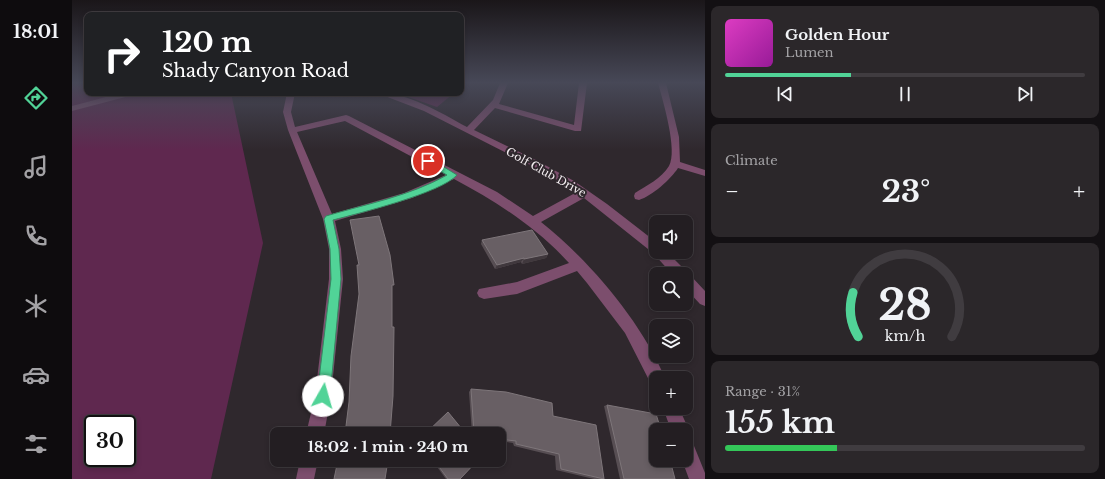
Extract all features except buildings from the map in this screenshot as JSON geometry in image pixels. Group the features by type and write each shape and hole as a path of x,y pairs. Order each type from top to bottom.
{"street":[{"path":"72,108 82,105"},
{"path":"288,105 287,112 292,130 329,219 335,249 336,279 323,396 316,427"},
{"name":"Golf Club Drive","path":"405,105 468,131"},
{"name":"Golf Club Drive","path":"417,105 532,162 584,193 649,244"},
{"path":"468,131 494,105"},
{"path":"495,105 578,129 581,105"},
{"path":"638,196 668,174 676,164 676,147 667,105"},
{"path":"292,130 346,118 493,195 556,241 579,265 616,308 630,328 653,371"},
{"path":"676,164 705,173"},
{"path":"329,219 417,192 435,185 453,175"},
{"path":"532,222 584,193"},
{"path":"666,259 673,267"},
{"path":"484,293 517,288 579,265"},
{"path":"693,287 705,300"},
{"path":"693,465 698,479"},
{"path":"305,479 308,467"}],"shaded area":[{"path":"72,105 234,105 263,243 211,479 72,479"}],"route":[{"path":"323,396 336,279 335,249 329,219 403,197 435,185 453,175 428,161"}]}
